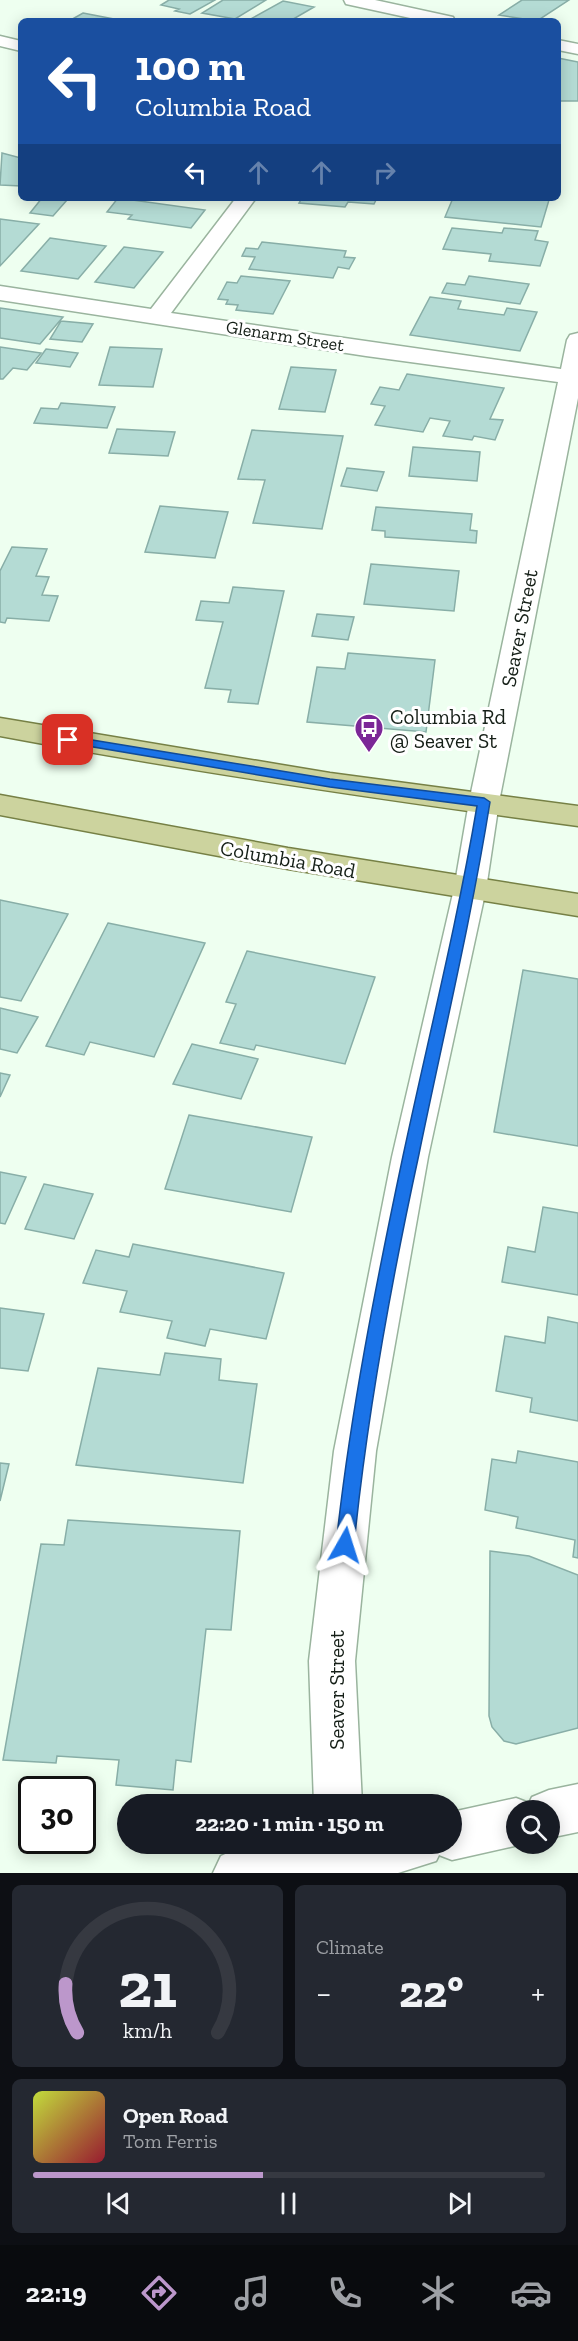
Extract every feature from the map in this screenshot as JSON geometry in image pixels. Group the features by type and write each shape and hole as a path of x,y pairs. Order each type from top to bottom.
{"main road":[{"path":"0,727 330,783 578,816"},
{"name":"Columbia Road","path":"0,805 185,842 470,889 578,904"}],"street":[{"path":"352,0 386,15 416,18"},
{"path":"0,41 18,45"},
{"path":"561,46 578,49"},
{"path":"156,316 244,201"},
{"name":"Glenarm Street","path":"0,293 366,349 570,376"},
{"name":"Seaver Street","path":"338,1794 332,1661 354,1451 410,1157 470,889 484,802 578,340"},
{"path":"560,1812 578,1808"},
{"path":"462,1834 506,1824"},
{"path":"238,1873 366,1854"}],"building":[{"path":"169,0 215,0 190,14 161,5"},
{"path":"223,0 266,0 237,18 202,13"},
{"path":"522,0 569,0 542,18 499,15"},
{"path":"283,1 314,7 295,18 252,18"},
{"path":"83,13 109,18 74,18"},
{"path":"561,59 578,62 578,101 561,101"},
{"path":"2,153 18,157 18,186 0,185"},
{"path":"40,201 66,201 53,216 30,213"},
{"path":"116,201 140,201 205,210 191,228 128,219 132,215 107,212"},
{"path":"300,201 376,201 374,204 348,202 345,207 299,203"},
{"path":"452,201 549,201 541,227 445,217"},
{"path":"0,219 39,224 0,266"},
{"path":"452,228 502,233 504,228 538,231 535,240 548,242 540,266 489,261 491,254 443,249"},
{"path":"50,238 106,246 78,279 21,271"},
{"path":"262,242 346,251 344,257 355,258 349,269 338,267 333,278 249,269 255,257 242,256 246,248 258,249"},
{"path":"124,247 163,252 134,288 95,282"},
{"path":"241,276 290,281 273,314 236,310 238,305 226,304 228,300 218,299 227,282 237,283"},
{"path":"469,276 529,284 520,304 442,293 447,283 465,285"},
{"path":"430,297 461,301 458,309 504,315 507,308 537,312 520,351 410,335"},
{"path":"0,308 63,317 40,344 0,338"},
{"path":"61,321 93,324 82,342 50,339"},
{"path":"0,347 41,353 27,370 13,368 3,379 0,379"},
{"path":"110,347 162,349 153,387 99,385"},
{"path":"46,349 78,353 70,367 36,363"},
{"path":"291,367 336,370 325,412 279,409"},
{"path":"407,374 504,388 490,419 503,420 495,440 474,436 472,440 443,436 450,421 430,418 423,432 375,425 385,406 371,404 380,387 399,390"},
{"path":"61,403 115,407 107,428 34,423 41,408 58,409"},
{"path":"117,429 175,432 168,456 109,453"},
{"path":"252,430 343,436 322,529 253,523 265,480 238,479"},
{"path":"413,447 480,452 477,481 409,476"},
{"path":"347,468 384,472 377,491 341,486"},
{"path":"160,506 228,512 215,558 145,552"},
{"path":"376,507 472,514 470,530 477,531 476,543 385,537 385,531 372,530"},
{"path":"12,547 47,549 36,576 49,577 42,595 58,596 49,621 7,618 5,623 0,622 0,571"},
{"path":"371,564 459,571 454,611 364,604"},
{"path":"233,587 284,591 258,704 228,702 231,690 205,688 223,622 196,620 201,601 229,603"},
{"path":"317,614 354,617 348,640 312,636"},
{"path":"348,653 435,660 426,732 307,722 317,667 345,669"},
{"path":"0,900 68,914 21,1001 0,997"},
{"path":"108,923 205,943 154,1057 90,1042 84,1055 46,1046"},
{"path":"247,951 375,977 345,1064 256,1045 254,1050 220,1043 236,1004 226,1002"},
{"path":"523,970 578,979 578,1146 494,1132"},
{"path":"0,1008 38,1017 17,1053 0,1049"},
{"path":"192,1044 258,1059 241,1099 173,1084"},
{"path":"0,1073 10,1075 0,1097"},
{"path":"189,1115 312,1137 291,1212 165,1189"},
{"path":"0,1172 26,1177 5,1224 0,1223"},
{"path":"44,1184 93,1194 74,1239 25,1229"},
{"path":"543,1207 578,1213 578,1295 502,1282 508,1247 535,1252"},
{"path":"133,1244 284,1273 266,1339 210,1329 205,1346 167,1338 172,1321 120,1312 127,1291 83,1283 96,1250 129,1257"},
{"path":"0,1308 44,1314 28,1371 0,1368"},
{"path":"548,1317 578,1323 578,1421 530,1412 532,1398 496,1391 505,1336 545,1343"},
{"path":"165,1353 221,1359 219,1380 257,1384 243,1483 76,1465 98,1368 160,1375"},
{"path":"518,1451 578,1462 578,1558 573,1557 575,1540 516,1528 518,1517 485,1510 492,1459 516,1463"},
{"path":"0,1463 9,1464 0,1501"},
{"path":"68,1520 240,1531 231,1630 206,1629 191,1762 176,1760 173,1790 116,1785 119,1760 57,1756 56,1763 3,1760 41,1544 64,1545"},
{"path":"490,1551 529,1556 578,1575 578,1728 516,1744 504,1741 492,1727 489,1716"}],"place":[{"name":"Columbia Rd @ Seaver St","path":"369,754"}],"route":[{"path":"68,740 330,783 484,802 470,889 410,1157 354,1451 345,1545"}]}
